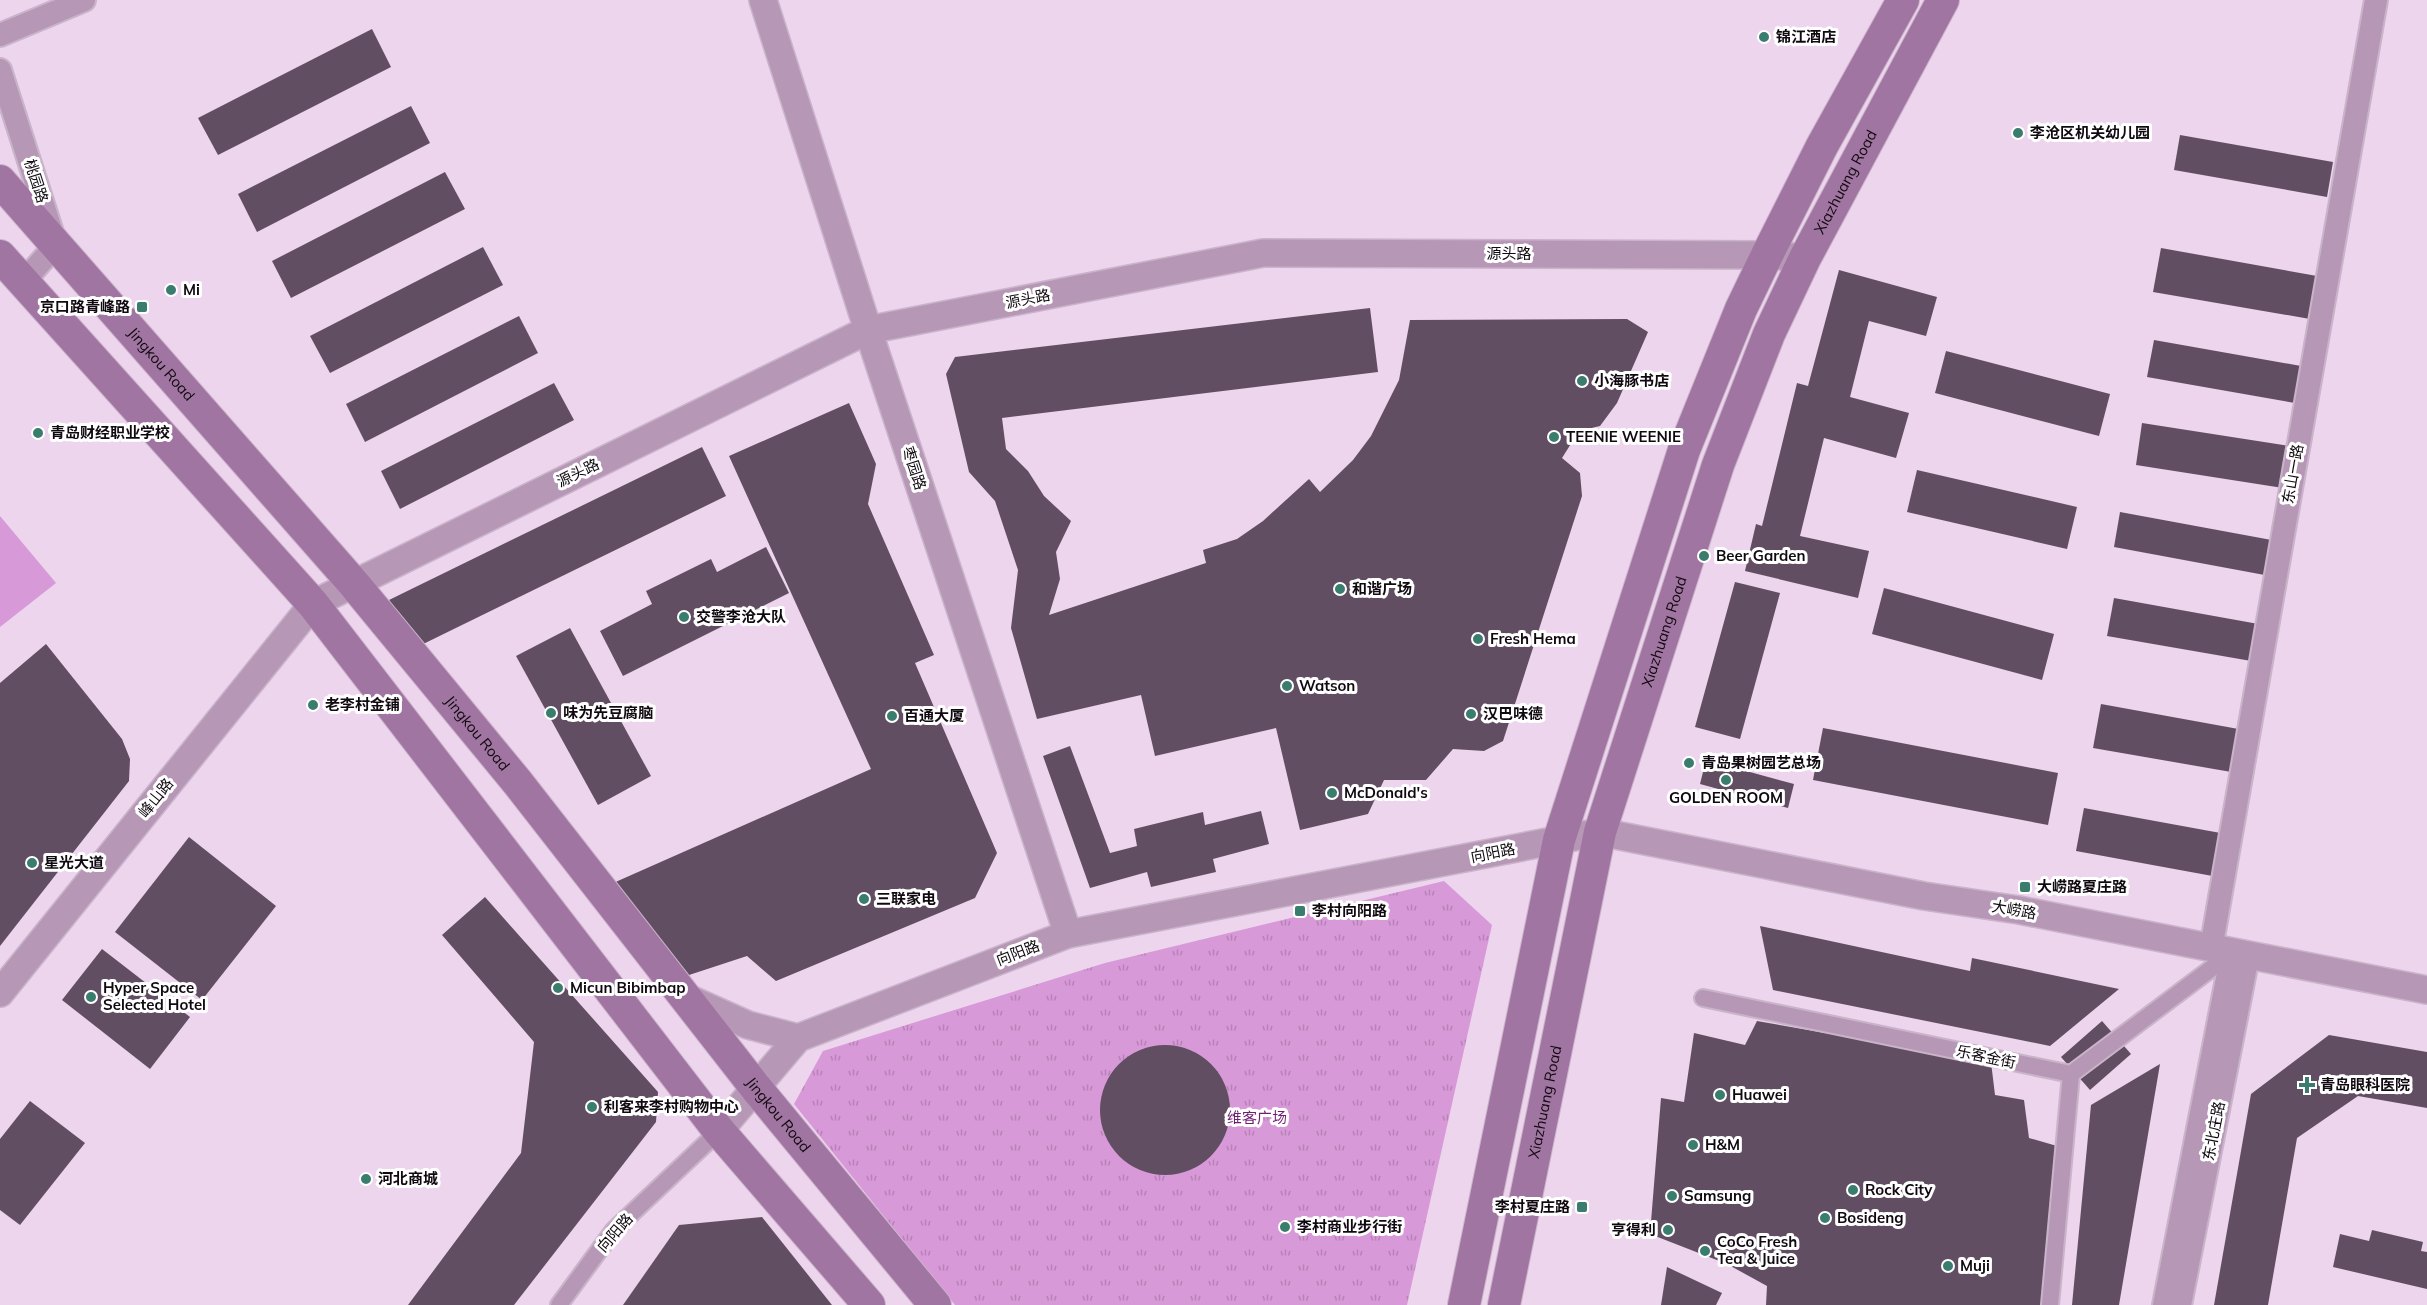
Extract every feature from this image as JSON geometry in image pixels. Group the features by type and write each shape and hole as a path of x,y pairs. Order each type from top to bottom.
{"main road":[{"path":"1464,1305 1559,840 1684,450 1741,309 1767,255 1822,146 1903,0"},
{"name":"Xiazhuang Road","path":"1504,1305 1600,832 1718,465 1769,334 1805,258 1943,0"},
{"name":"Jingkou Road","path":"0,181 354,584 519,783 756,1088 935,1305"},
{"path":"0,256 313,604 719,1131 869,1305"}],"street":[{"path":"0,34 84,0"},
{"name":"枣园路","path":"763,0 868,330 1068,934"},
{"name":"东山一路","path":"2231,953 2376,0"},
{"name":"桃园路","path":"0,70 56,245"},
{"path":"22,282 56,245"},
{"name":"源头路","path":"313,604 868,330 1263,253 1767,255 1805,258"},
{"name":"峰山路","path":"0,993 313,604"},
{"name":"大崂路","path":"1600,832 1924,896 2019,910 2427,990"},
{"name":"向阳路","path":"559,1305 614,1230 719,1131 798,1038 1068,934 1600,832"},
{"path":"2050,1305 2071,1074 2231,953"},
{"path":"2164,1305 2231,953"},
{"name":"东北庄路","path":"2180,1305 2231,953"},
{"path":"683,996 748,1025 798,1038"},
{"name":"乐客金街","path":"1703,998 2071,1074"}],"green space":[{"path":"0,516 56,583 0,627"},
{"name":"维客广场","path":"1444,881 1492,925 1407,1305 955,1305 794,1104 823,1051 1105,963"}],"building":[{"path":"372,29 391,67 218,155 198,118"},
{"path":"411,106 430,143 257,232 238,194"},
{"path":"2180,135 2333,162 2327,197 2174,170"},
{"path":"445,172 465,209 291,298 272,261"},
{"path":"483,247 503,285 330,373 310,336"},
{"path":"2161,248 2317,276 2310,319 2153,292"},
{"path":"1839,270 1937,297 1926,336 1869,321 1850,397 1909,413 1896,458 1824,438 1800,536 1869,551 1858,598 1745,571 1756,524 1762,526 1797,383 1808,386"},
{"name":"和谐广场","path":"1370,308 1378,372 1002,418 1006,449 1028,471 1044,496 1071,521 1056,552 1060,579 1049,615 1206,563 1203,550 1237,539 1263,521 1309,479 1320,492 1353,460 1371,436 1399,380 1410,320 1627,319 1648,332 1617,403 1600,426 1579,431 1562,458 1580,473 1582,496 1503,741 1484,751 1453,749 1426,780 1384,780 1368,814 1300,830 1276,728 1155,756 1141,695 1037,719 1011,628 1018,570 995,501 969,472 946,374 955,357"},
{"path":"519,316 538,353 365,442 346,404"},
{"path":"2154,340 2301,366 2295,403 2147,377"},
{"path":"1946,351 2110,394 2099,436 1935,393"},
{"path":"554,383 574,420 400,509 381,471"},
{"name":"百通大厦","path":"849,403 876,464 868,504 934,655 915,663 997,853 975,898 776,981 747,956 686,976 611,884 871,769 729,456"},
{"path":"2142,423 2290,446 2283,488 2136,465"},
{"path":"702,447 726,496 413,649 389,600"},
{"path":"1917,470 2077,507 2067,549 1907,512"},
{"path":"2120,512 2277,541 2270,576 2114,547"},
{"name":"交警李沧大队","path":"766,547 789,593 623,676 600,631 652,604 646,591 711,559 717,572"},
{"path":"1735,582 1780,593 1740,739 1695,727"},
{"path":"1884,588 2054,634 2042,680 1872,634"},
{"path":"2114,598 2264,625 2257,662 2107,636"},
{"path":"570,628 651,776 598,805 516,656"},
{"name":"星光大道","path":"46,644 122,739 130,759 129,781 0,946 0,683"},
{"path":"2101,704 2244,730 2237,773 2093,748"},
{"path":"1823,728 2058,773 2048,825 1813,780"},
{"path":"1070,746 1110,853 1137,846 1134,829 1203,812 1205,825 1261,811 1269,844 1213,859 1216,872 1151,887 1147,872 1090,888 1043,756"},
{"path":"1706,760 1794,784 1788,808 1700,784"},
{"path":"2084,808 2226,834 2218,877 2076,851"},
{"path":"189,837 276,906 202,1000 115,932"},
{"name":"利客来李村购物中心","path":"485,897 658,1092 656,1122 514,1305 408,1305 521,1153 534,1042 442,935"},
{"path":"1760,926 1970,971 1972,958 2119,989 2050,1046 1773,990"},
{"path":"102,949 190,1017 150,1069 62,1000"},
{"name":"Rock City","path":"1757,1021 1991,1062 1995,1095 2024,1100 2029,1138 2057,1146 2043,1305 1766,1305 1767,1286 1727,1264 1650,1234 1661,1098 1684,1102 1694,1033 1745,1045"},
{"path":"2102,1021 2131,1054 2090,1090 2061,1057"},
{"path":"2329,1035 2427,1052 2427,1108 2358,1096 2297,1138 2268,1305 2214,1305 2251,1094"},
{"path":"1165,1045 1190,1050 1211,1064 1225,1085 1230,1110 1225,1135 1211,1156 1190,1170 1165,1175 1140,1170 1119,1156 1105,1135 1100,1110 1105,1085 1119,1064 1140,1050"},
{"path":"2160,1064 2119,1305 2072,1305 2091,1105"},
{"path":"30,1101 85,1143 20,1225 0,1210 0,1139"},
{"path":"762,1217 832,1305 623,1305 679,1225"},
{"path":"2372,1230 2423,1242 2421,1251 2427,1252 2427,1289 2333,1267 2340,1234 2369,1241"},
{"path":"1667,1267 1722,1293 1716,1305 1661,1305"}],"place":[{"name":"锦江酒店","path":"1764,37"},
{"name":"李沧区机关幼儿园","path":"2018,133"},
{"name":"Mi","path":"171,290"},
{"name":"京口路青峰路","path":"142,307"},
{"name":"小海豚书店","path":"1582,381"},
{"name":"青岛财经职业学校","path":"38,433"},
{"name":"TEENIE WEENIE","path":"1554,437"},
{"name":"Beer Garden","path":"1704,556"},
{"name":"和谐广场","path":"1340,589"},
{"name":"交警李沧大队","path":"684,617"},
{"name":"Fresh Hema","path":"1478,639"},
{"name":"Watson","path":"1287,686"},
{"name":"老李村金铺","path":"313,705"},
{"name":"味为先豆腐脑","path":"551,713"},
{"name":"汉巴味德","path":"1471,714"},
{"name":"百通大厦","path":"892,716"},
{"name":"青岛果树园艺总场","path":"1689,763"},
{"name":"GOLDEN ROOM","path":"1726,780"},
{"name":"McDonald's","path":"1332,793"},
{"name":"星光大道","path":"32,863"},
{"name":"大崂路夏庄路","path":"2025,887"},
{"name":"三联家电","path":"864,899"},
{"name":"李村向阳路","path":"1300,911"},
{"name":"Micun Bibimbap","path":"558,988"},
{"name":"Hyper Space Selected Hotel","path":"91,997"},
{"name":"青岛眼科医院","path":"2307,1085"},
{"name":"Huawei","path":"1720,1095"},
{"name":"利客来李村购物中心","path":"592,1107"},
{"name":"H&M","path":"1693,1145"},
{"name":"河北商城","path":"366,1179"},
{"name":"Rock City","path":"1853,1190"},
{"name":"Samsung","path":"1672,1196"},
{"name":"李村夏庄路","path":"1582,1207"},
{"name":"Bosideng","path":"1825,1218"},
{"name":"李村商业步行街","path":"1285,1227"},
{"name":"亨得利","path":"1668,1230"},
{"name":"CoCo Fresh Tea & Juice","path":"1705,1251"},
{"name":"Muji","path":"1948,1266"}]}
